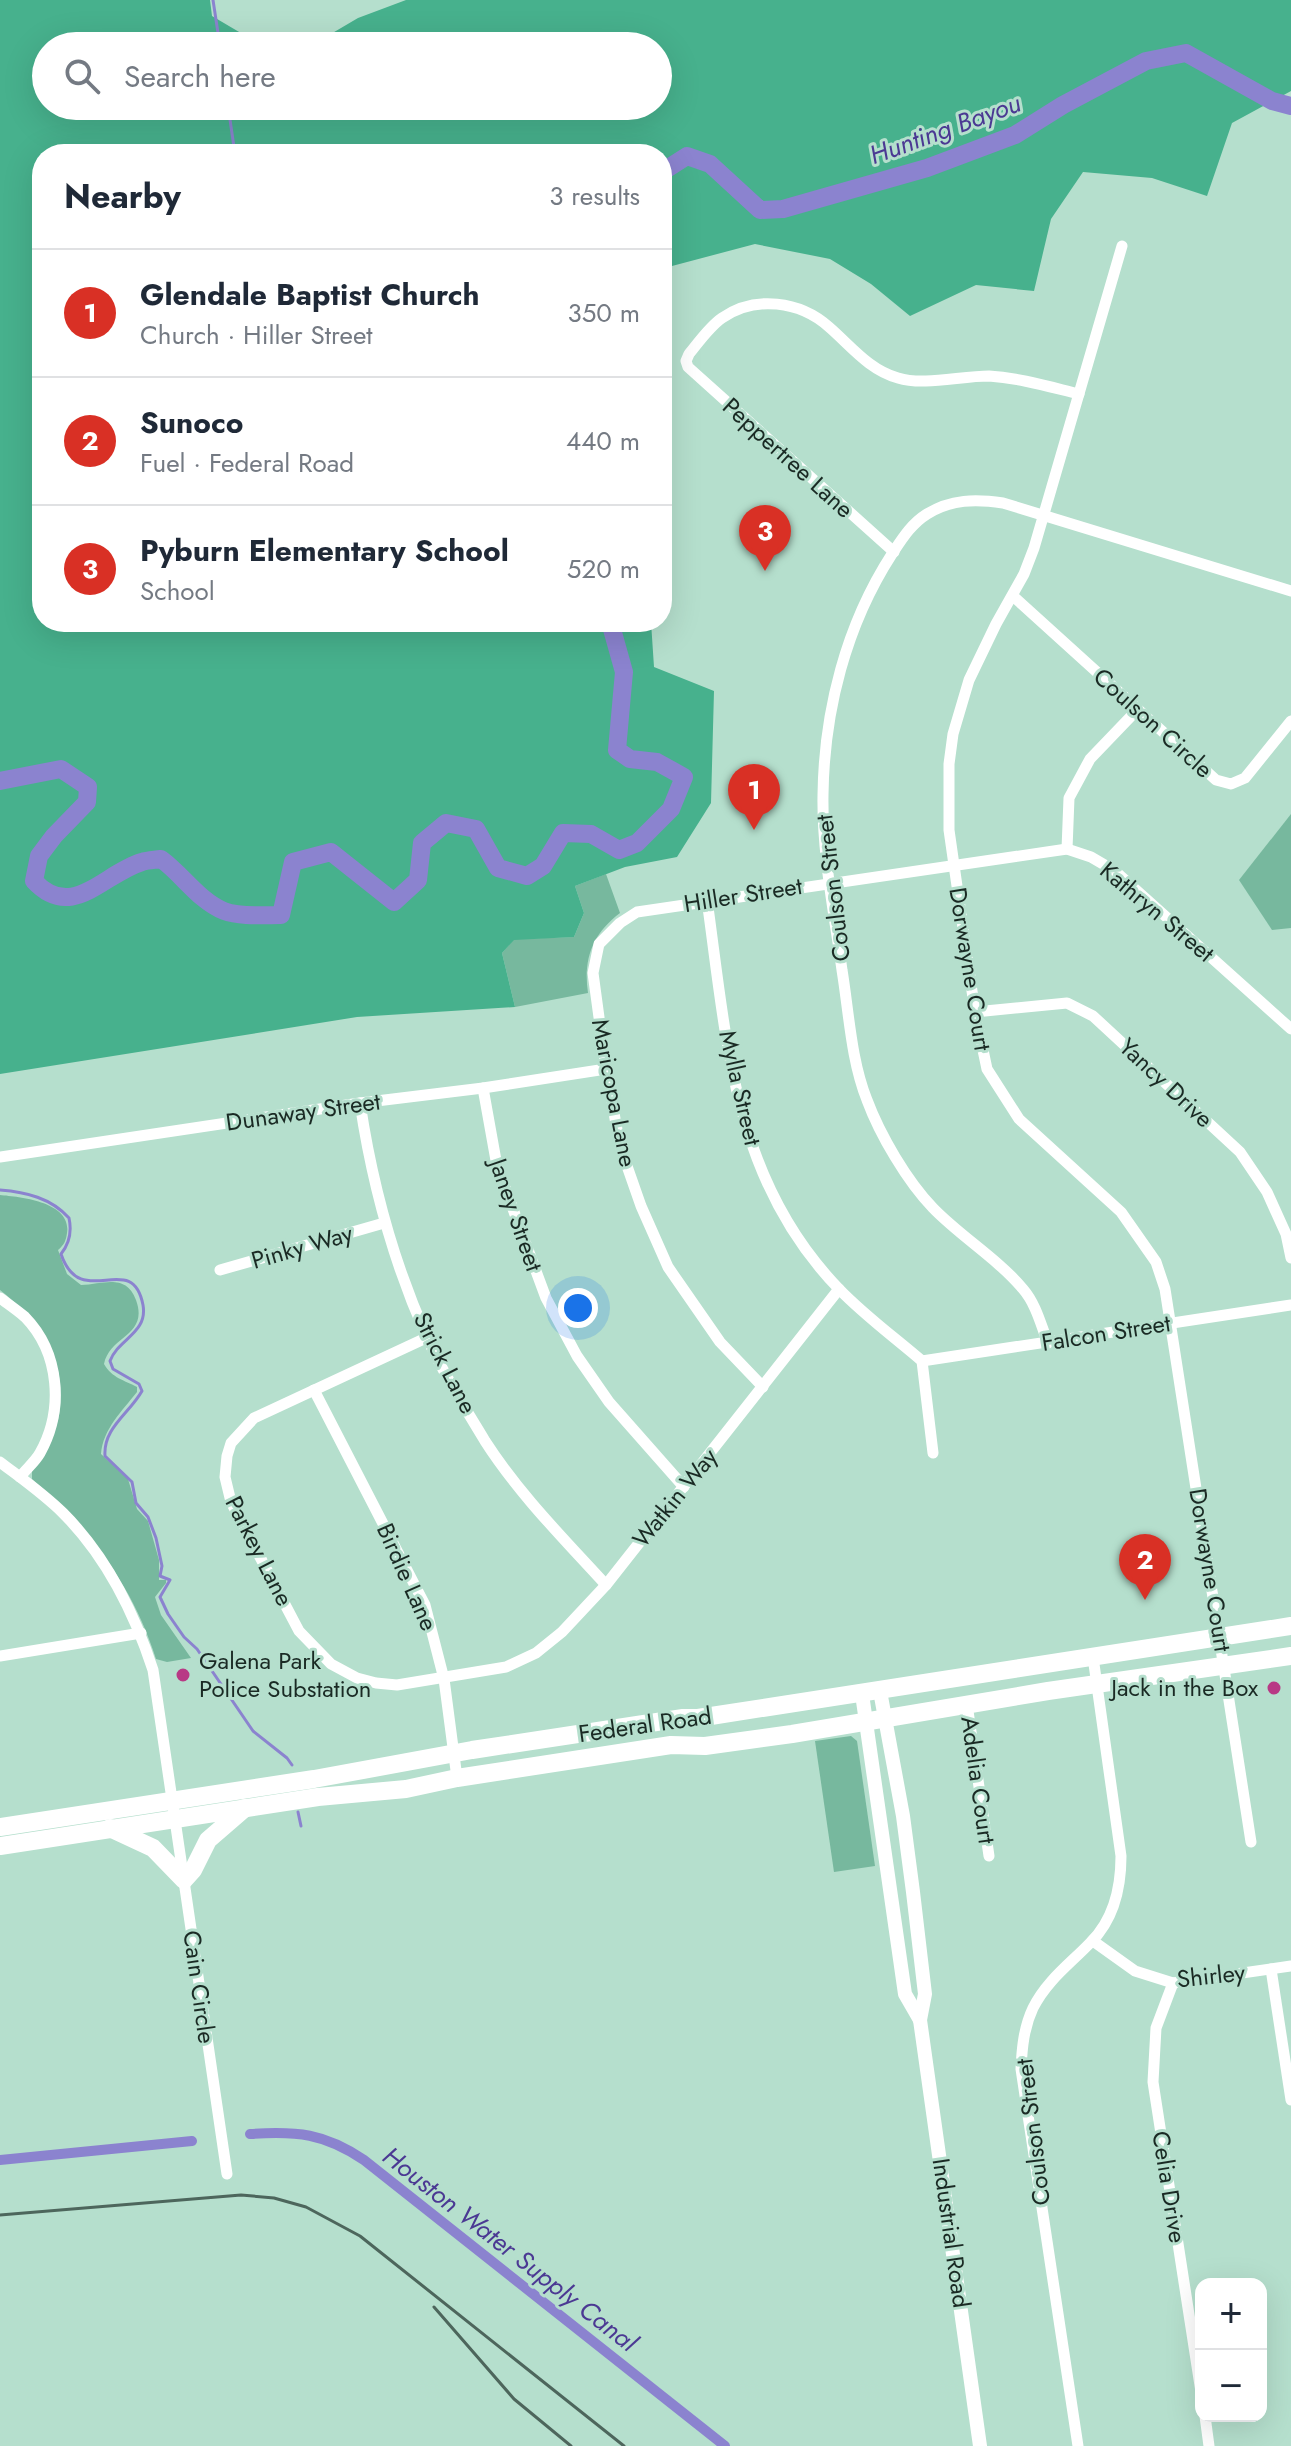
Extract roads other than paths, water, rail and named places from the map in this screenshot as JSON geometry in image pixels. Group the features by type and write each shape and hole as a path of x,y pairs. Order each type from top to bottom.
{"main road":[{"name":"Federal Road","path":"0,1846 26,1832 173,1809 454,1754 871,1693 1291,1626"},
{"name":"Federal Road","path":"0,1827 26,1832 110,1828 173,1809 246,1807 406,1789 656,1747 705,1746 1225,1663 1291,1656"},
{"path":"653,1723 656,1747"},
{"path":"110,1828 153,1848 184,1880 193,1870 208,1840 246,1807"}],"street":[{"name":"Dorwayne Court","path":"1122,246 1045,516 1024,574 975,666 953,734 947,800 953,864 975,1012 987,1069 1019,1119 1121,1212 1156,1262 1168,1298 1251,1842"},
{"name":"Peppertree Lane","path":"894,552 688,367 686,361 689,354 718,321 731,312 761,303 778,304 816,316 868,363 897,378 913,381 959,376 1000,377 1079,394"},
{"name":"Coulson Street","path":"1045,516 1003,503 964,500 928,513 911,526 881,572 848,648 833,699 823,797 830,882 854,1051 865,1098 884,1140 931,1207 1023,1289 1037,1312 1048,1343"},
{"path":"1045,516 1291,591"},
{"name":"Coulson Circle","path":"1013,596 1216,780 1231,784 1245,778 1291,721"},
{"path":"953,864 1067,849 1069,798 1090,759 1137,710"},
{"name":"Kathryn Street","path":"1067,849 1091,857 1115,871 1291,1029"},
{"name":"Hiller Street","path":"598,951 599,944 620,923 637,912 953,864"},
{"name":"Mylla Street","path":"707,900 733,1082 757,1162 792,1229 839,1289 922,1361"},
{"name":"Maricopa Lane","path":"598,951 593,973 606,1069 620,1146 641,1206 668,1267 720,1342 763,1387"},
{"name":"Yancy Drive","path":"975,1012 1067,1003 1093,1016 1240,1152 1267,1192 1286,1234 1291,1258"},
{"name":"Dunaway Street","path":"0,1157 606,1069"},
{"name":"Janey Street","path":"483,1088 497,1166 546,1298 577,1356 609,1402 684,1487"},
{"name":"Strick Lane","path":"360,1103 384,1223 426,1338 486,1442 535,1508 606,1585"},
{"name":"Pinky Way","path":"220,1270 384,1223"},
{"name":"Watkin Way","path":"483,1672 506,1667 536,1653 562,1632 606,1585 839,1289"},
{"path":"0,1298 24,1317 43,1344 50,1358 56,1394 47,1437 38,1455 20,1477"},
{"name":"Falcon Street","path":"922,1361 1291,1305"},
{"name":"Parkey Lane","path":"426,1338 254,1418 231,1443 225,1477 231,1502 299,1631 331,1664 357,1678 397,1685 483,1672"},
{"path":"922,1361 933,1453"},
{"name":"Birdie Lane","path":"314,1390 425,1605 444,1679 457,1778"},
{"path":"0,1462 62,1512 82,1534 106,1567 141,1633 153,1670 173,1809"},
{"path":"0,1656 141,1633"},
{"name":"Coulson Street","path":"1078,2446 1021,2069 1023,2041 1034,2006 1060,1970 1093,1941 1109,1915 1121,1883 1121,1856 1093,1657"},
{"name":"Industrial Road","path":"871,1693 886,1718 913,1892 925,1994 920,2020 980,2446"},
{"name":"Industrial Road","path":"871,1693 865,1722 905,1994 920,2020"},
{"name":"Adelia Court","path":"967,1704 989,1856"},
{"name":"Cain Circle","path":"173,1809 227,2174"},
{"path":"891,1895 913,1892"},
{"name":"Shirley","path":"1093,1941 1135,1971 1173,1983 1291,1966"},
{"path":"1271,1969 1291,2100"},
{"name":"Celia Drive","path":"1173,1983 1156,2028 1153,2082 1195,2353"},
{"path":"1206,2422 1209,2446"}],"waterway":[{"path":"213,0 218,32"},
{"name":"Hunting Bayou","path":"672,166 687,156 710,164 760,210 783,209 927,168 1015,135 1063,105 1146,61 1186,53 1272,101 1291,106"},
{"path":"230,120 234,144"},
{"name":"Hunting Bayou","path":"0,781 61,769 88,787 87,802 39,856 34,881 48,892 62,897 88,891 142,862 161,859 215,907 245,915 281,915 293,862 331,852 394,902 418,880 422,843 446,823 476,829 498,868 527,876 543,866 563,833 591,834 619,850 637,843 671,809 684,777 657,762 630,759 617,750 624,672 613,632"},
{"path":"0,1190 38,1197 69,1218 70,1237 61,1254 70,1271 81,1279 117,1279 128,1281 137,1289 143,1305 141,1322 110,1361 113,1369 139,1384 142,1391 112,1429 105,1446 105,1456 132,1482 136,1503 148,1517 162,1566 160,1576 170,1580 160,1597 168,1614 197,1649 253,1731 292,1765"},
{"path":"298,1812 301,1826"},
{"name":"Houston Water Supply Canal","path":"250,2134 310,2136 336,2144 364,2160 725,2446"},
{"name":"Houston Water Supply Canal","path":"0,2160 192,2141"}],"railway":[{"path":"0,2215 241,2195 274,2198 306,2207 360,2236 624,2446"},
{"path":"434,2307 514,2399 571,2446"}],"place":[{"name":"Pyburn Elementary School","path":"765,571"},
{"name":"Glendale Baptist Church","path":"754,830"},
{"name":"Sunoco","path":"1145,1600"},
{"name":"Galena Park Police Substation","path":"183,1675"},
{"name":"Jack in the Box","path":"1274,1688"}]}
